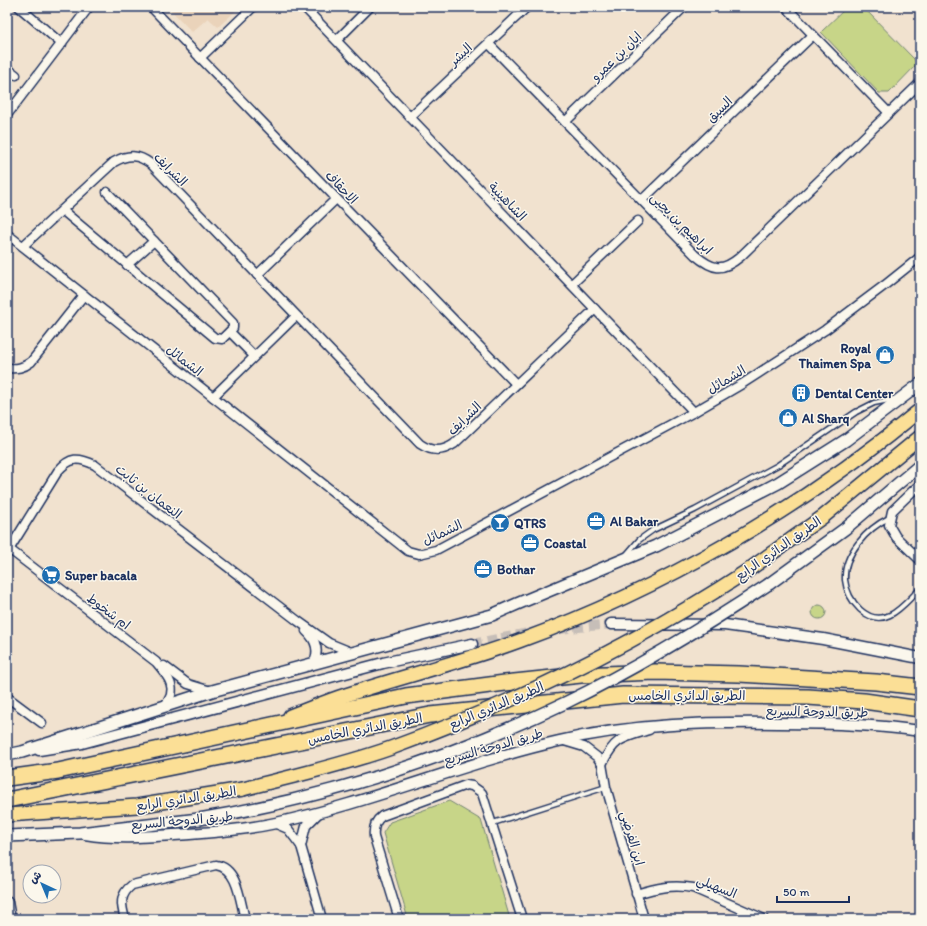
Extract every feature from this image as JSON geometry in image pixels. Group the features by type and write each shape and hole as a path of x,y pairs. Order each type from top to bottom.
{"highway":[{"name":"الطريق الدائري الخامس","path":"262,726 406,696 581,676 655,672 739,674 876,682 920,687"},
{"name":"الطريق الدائري الخامس","path":"7,800 430,715 624,695 808,697 864,701 920,709"},
{"path":"7,778 58,771 262,726"}],"main road":[{"path":"7,755 22,752 212,691 492,615 622,562 778,483 824,455 906,396 920,384"},
{"path":"262,726 346,695 472,658 519,642 579,619 623,598 691,563 793,503 860,457 920,410"},
{"name":"الطريق الدائري الرابع","path":"7,815 137,806 243,789 310,772 390,748 523,695 600,658 651,631 698,603 747,571 824,516 920,437"},
{"name":"الطريق الدائري الرابع","path":"7,836 80,833 199,819 249,811 368,780 466,746 567,702 680,640 769,584 846,528 920,465"}],"street":[{"path":"19,7 62,44"},
{"path":"25,7 29,15"},
{"path":"7,115 89,7"},
{"name":"الاحقاف","path":"150,7 516,384"},
{"path":"200,58 253,7"},
{"name":"الشاهينية","path":"304,7 694,412"},
{"path":"337,40 370,7"},
{"name":"البشر","path":"410,117 527,7"},
{"name":"ابان بن عمرو","path":"565,122 684,7"},
{"path":"786,7 889,113"},
{"name":"السيق","path":"642,200 813,35"},
{"name":"ابراهيم بن يحيى","path":"489,44 706,264 716,268 726,268 740,257 920,83"},
{"path":"7,68 16,75"},
{"name":"الشرايف","path":"23,246 114,162 124,156 135,155 151,164 296,316 426,448 441,450 454,444 595,309"},
{"path":"62,210 215,338 222,339 233,328 233,323 107,192"},
{"path":"257,275 336,199"},
{"path":"572,284 638,221"},
{"name":"الشمائل","path":"7,234 408,551 419,554 436,550 694,412 749,380 825,330 886,285 920,257"},
{"path":"127,265 154,241"},
{"path":"7,368 16,369 25,367 31,362 84,295"},
{"path":"212,397 296,316"},
{"path":"230,332 254,356"},
{"name":"النعمان بن ثابت","path":"8,551 58,471 66,462 85,460 95,465 298,621 329,643 352,652"},
{"path":"920,484 892,511 889,518 891,532 920,560"},
{"name":"ام شخوط","path":"8,551 156,662 167,674 172,684 172,694 163,707"},
{"name":"النعمان بن ثابت","path":"298,621 316,644 316,653 313,664"},
{"path":"611,624 725,625 824,639 920,658"},
{"path":"22,752 82,743 383,663 472,644"},
{"name":"ام شخوط","path":"156,662 165,666 188,684 212,691"},
{"path":"7,696 42,723"},
{"name":"طريق الدوحة السريع","path":"80,833 121,838 196,833 274,823 322,811 457,769 560,741 626,729 666,724 721,722 855,723 920,731"},
{"path":"560,741 568,741 584,747 594,754 602,764 615,743 626,737 666,724"},
{"name":"ابن الفرضي","path":"602,764 606,786 644,919"},
{"path":"398,919 374,836 374,827 379,819 466,785 472,786 482,794 493,824 522,919"},
{"path":"301,846 303,832 306,826 310,820 322,811"},
{"path":"274,823 293,834 301,846 322,919"},
{"path":"125,919 122,902 123,896 132,885 216,864 222,866 231,873 245,919"},
{"name":"السهيلي","path":"636,894 672,885 688,887 764,919"},
{"path":"7,902 9,918"}],"lane":[{"path":"622,562 635,544 652,530 695,510 778,465 856,412 874,403 906,396"},
{"path":"889,518 872,529 854,550 846,568 844,579 846,588 854,602 861,610 869,617 877,619 892,615 920,589"},
{"path":"493,824 606,786"}],"shaded area":[{"path":"168,7 240,7 218,27 208,18 192,32"}],"green space":[{"path":"847,7 863,7 918,63 889,93 879,93 821,32"},
{"path":"819,605 824,607 826,612 824,617 819,619 814,617 812,612 814,607"},
{"path":"449,801 481,820 510,919 408,919 383,833 390,822"}],"tunnel":[{"path":"559,629 611,624"},
{"path":"472,644 528,633"}],"place":[{"name":"Royal Thaimen Spa","path":"885,355"},
{"name":"Dental Center","path":"801,393"},
{"name":"Al Sharq","path":"788,418"},
{"name":"Al Bakar","path":"596,521"},
{"name":"QTRS","path":"500,523"},
{"name":"Coastal","path":"530,543"},
{"name":"Bothar","path":"483,569"},
{"name":"Super bacala","path":"51,575"}]}
